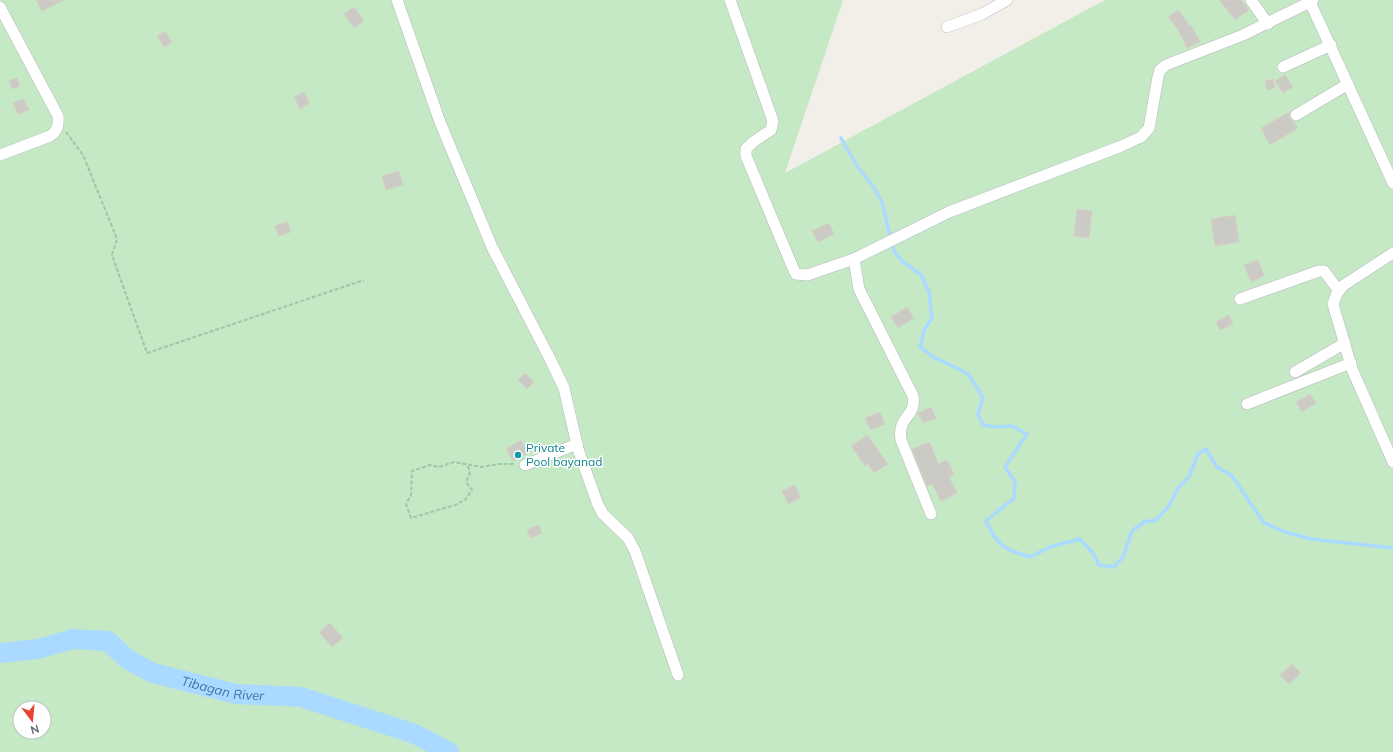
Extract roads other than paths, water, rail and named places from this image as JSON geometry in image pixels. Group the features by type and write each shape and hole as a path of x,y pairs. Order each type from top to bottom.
{"street":[{"path":"397,0 440,122 492,247 550,357 564,388 577,444 598,505 603,514 628,538 635,551 678,675"},
{"path":"730,0 773,121 771,130 753,142 746,149 746,156 796,274 807,275 854,259 949,212 1119,147 1141,137 1149,128 1160,70 1166,65 1268,24 1312,1 1393,183"},
{"path":"947,27 982,14 1007,0"},
{"path":"1251,0 1268,24"},
{"path":"0,7 58,116 59,123 56,132 50,136 0,156"},
{"path":"1283,67 1331,46"},
{"path":"1296,115 1348,84"},
{"path":"1393,253 1344,285 1339,291 1334,304 1350,363 1393,462"},
{"path":"854,259 859,289 913,396 914,405 912,411 900,426 900,440 931,514"},
{"path":"1240,298 1320,271 1324,271 1339,291"},
{"path":"1295,372 1345,343"},
{"path":"1247,404 1350,363"},
{"path":"524,464 577,444"}],"waterway":[{"path":"841,138 857,166 873,186 882,202 894,251 902,261 921,275 929,292 932,318 924,330 920,347 935,358 968,374 983,397 978,414 983,425 996,427 1012,426 1027,434 1005,467 1015,482 1014,498 986,521 998,542 1003,546 1014,552 1030,557 1050,547 1080,539 1093,553 1099,565 1114,567 1123,557 1132,531 1144,522 1156,520 1169,506 1178,488 1189,477 1198,454 1206,449 1217,467 1232,476 1264,523 1285,532 1311,539 1393,548"},
{"name":"Tibagan River","path":"0,653 38,649 73,639 108,641 127,659 153,673 236,694 301,697 415,734 449,752"}],"place":[{"name":"Private Pool bayanad","path":"518,455"}]}
